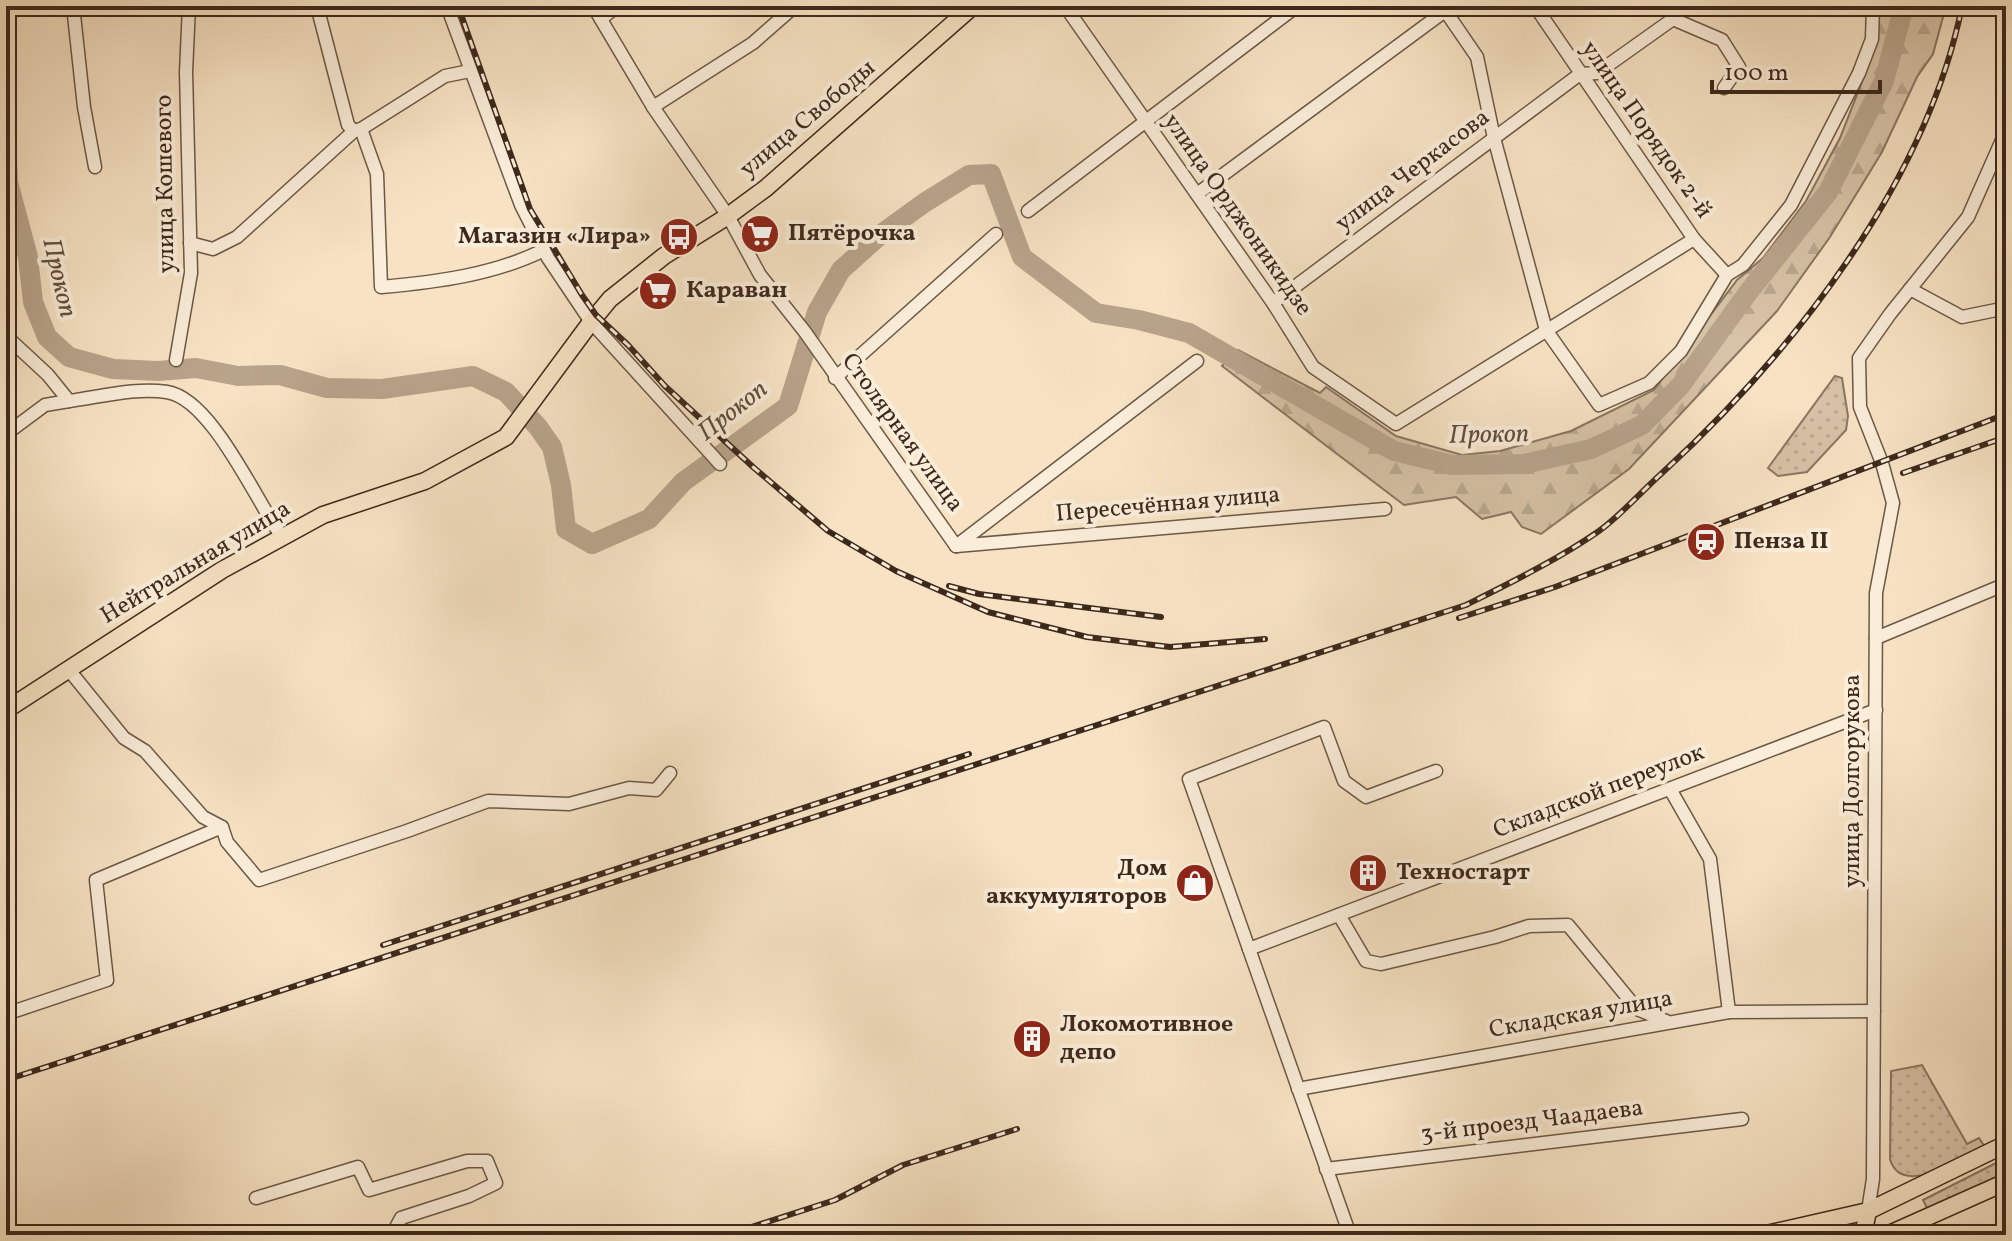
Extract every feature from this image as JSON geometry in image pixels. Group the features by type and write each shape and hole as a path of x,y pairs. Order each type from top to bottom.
{"main road":[{"name":"улица Свободы","path":"664,256 766,188 973,6"},
{"name":"Нейтральная улица","path":"6,710 222,570 282,537 323,515 425,481 506,437 610,299 664,256"},
{"path":"1762,1235 1868,1211 2006,1144"},
{"path":"1887,1235 2006,1182"},
{"path":"1863,1235 1868,1211"}],"street":[{"path":"73,6 84,107 95,167"},
{"name":"улица Кошевого","path":"176,360 191,273 186,72 189,6"},
{"path":"317,6 348,125 358,130 377,174 381,287 433,282 508,266 544,250"},
{"path":"447,6 521,205 544,250 591,322 720,464"},
{"path":"593,6 653,107 728,216"},
{"path":"601,19 617,6"},
{"path":"653,107 753,43 795,6"},
{"name":"улица Орджоникидзе","path":"1065,6 1273,303 1313,367 1396,424 1546,330"},
{"path":"1028,211 1297,6"},
{"name":"улица Порядок 2-й","path":"1535,6 1694,239 1727,275"},
{"path":"1679,6 1673,19 1722,40 1739,67 1724,88"},
{"path":"1197,194 1444,8 1477,57 1494,138 1546,330 1599,405 1649,383 1681,351 1727,275 1743,265 1791,205 1859,73 1872,39 1873,6"},
{"name":"улица Черкасова","path":"1273,303 1580,74 1597,73 1673,19"},
{"path":"190,243 213,249 237,237 358,130 445,76 470,71"},
{"path":"2006,131 1968,217 1910,289 1962,317 2006,308"},
{"name":"Столярная улица","path":"728,216 760,275 805,332 956,546"},
{"path":"835,378 996,234"},
{"path":"1546,330 1694,239"},
{"name":"улица Долгорукова","path":"1868,1211 1873,1179 1876,593 1893,503 1882,463 1860,407 1859,358 1910,289"},
{"path":"6,336 48,375 69,401"},
{"path":"956,546 1197,361"},
{"path":"168,392 173,377"},
{"path":"6,434 45,405 144,392 168,392 206,416 282,537"},
{"name":"Пересечённая улица","path":"956,546 1385,509"},
{"path":"1876,638 2006,584"},
{"path":"69,670 124,738 145,751 203,817 222,827 227,842 259,880 488,801 569,804 629,788 656,790 670,773"},
{"name":"Складской переулок","path":"1249,949 1876,710"},
{"path":"1350,1235 1189,779 1324,727 1344,781 1366,797 1436,771"},
{"path":"1670,789 1710,859 1729,1012"},
{"path":"6,1014 107,980 96,880 222,827"},
{"path":"1339,915 1366,961 1381,964 1529,926 1568,925 1637,1009 1666,1021"},
{"name":"Складская улица","path":"1298,1089 1729,1012 1874,1011"},
{"name":"3-й проезд Чаадаева","path":"1326,1169 1742,1119"},
{"path":"256,1198 358,1167 369,1190 467,1161 487,1161 496,1183 469,1196 401,1218 392,1235"}],"green space":[{"path":"1879,6 1946,6 1933,54 1917,77 1882,152 1830,237 1777,311 1629,469 1541,534 1522,527 1511,512 1482,519 1456,497 1404,505 1222,366 1238,350 1320,393 1326,387 1396,436 1462,455 1500,451 1571,431 1654,390 1737,280 1763,258 1806,201 1840,138 1865,74"},
{"path":"1835,376 1842,378 1848,416 1846,430 1807,472 1778,476 1768,468"},
{"path":"1922,1065 1967,1144 1979,1138 1985,1147 1933,1172 1906,1176 1896,1170 1890,1159 1891,1071"},
{"path":"2006,1158 2006,1173 1928,1210 1923,1200"}],"waterway":[{"name":"Прокоп","path":"6,132 8,182 28,257 33,302 47,337 69,357 113,369 158,371 196,368 238,376 280,375 327,388 382,389 473,376 506,392 538,427 552,447 561,485 566,529 592,544 649,519 683,482 788,406 817,312 841,270 880,235 969,175 991,174 1022,257 1096,313 1189,333 1394,451 1452,465 1524,464 1591,449 1642,425 1681,385 1747,294 1828,192 1884,81 1904,6"}],"railway":[{"path":"458,6 530,209 596,315 665,386 828,531 896,571 988,612 1087,637 1170,647 1265,639"},
{"path":"6,1080 1466,605 1567,552 1623,511 1710,427 1804,320 1847,261 1886,200 1918,137 1944,72 1962,6"},
{"path":"1459,618 1555,587 2006,414"},
{"path":"1903,473 2006,437"},
{"path":"949,586 979,594 1161,617"},
{"path":"383,945 969,754"},
{"path":"727,1235 835,1200 903,1165 1017,1129"}],"place":[{"name":"Пятёрочка","path":"760,234"},
{"name":"Магазин «Лира»","path":"679,237"},
{"name":"Караван","path":"658,291"},
{"name":"Пенза II","path":"1706,542"},
{"name":"Техностарт","path":"1368,873"},
{"name":"Дом аккумуляторов","path":"1195,883"},
{"name":"Локомотивное депо","path":"1032,1039"}]}
